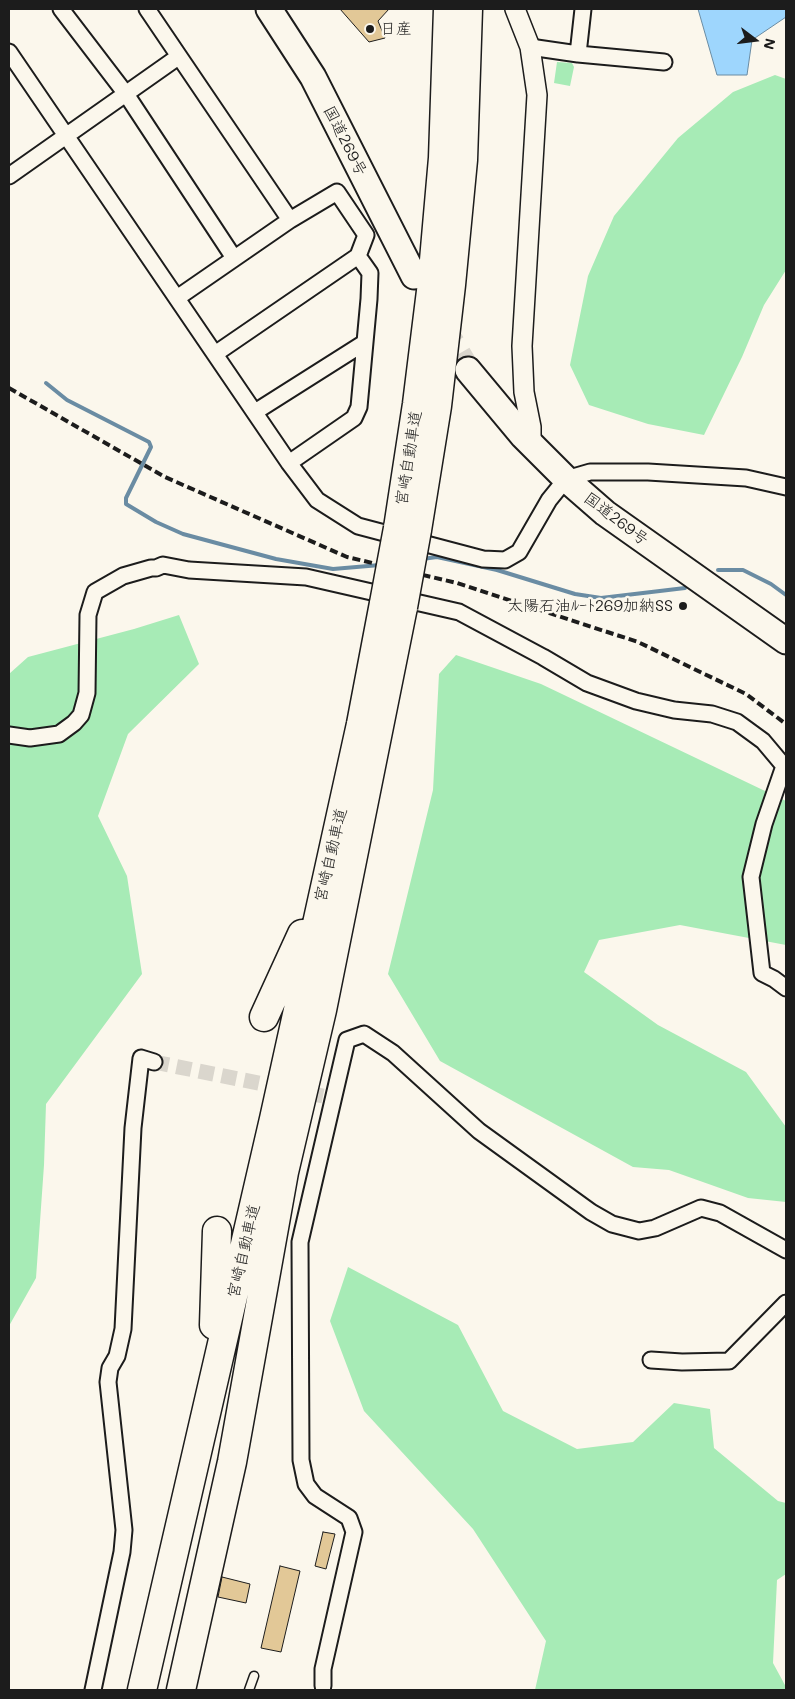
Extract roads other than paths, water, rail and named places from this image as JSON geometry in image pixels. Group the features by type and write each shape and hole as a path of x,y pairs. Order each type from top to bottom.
{"highway":[{"name":"国道269号","path":"270,9 313,77 414,276"},
{"name":"宮崎自動車道","path":"407,529 417,404 432,283 443,158 448,9"},
{"name":"宮崎自動車道","path":"181,1690 232,1462 284,1172 324,1001 407,529 436,406 451,285 463,160 468,9"},
{"name":"国道269号","path":"468,370 531,443 566,479 604,513 786,641"},
{"name":"宮崎自動車道","path":"142,1690 274,1119 361,724 394,605"},
{"path":"264,1017 323,890"},
{"path":"212,1386 217,1232"}],"street":[{"path":"61,9 126,94 234,258"},
{"path":"147,9 290,220"},
{"path":"578,54 583,9"},
{"path":"520,13 530,47 537,96 522,346 524,392 531,427 531,443"},
{"path":"530,47 578,54 664,62"},
{"path":"9,52 289,463 317,500 358,526 483,558 505,560 519,552 549,500 566,479 590,472 648,472 746,478 786,487"},
{"path":"9,176 178,57"},
{"path":"177,298 290,220 337,192 366,235 358,256 215,354"},
{"path":"289,463 354,418 359,407 370,273 358,256"},
{"path":"255,412 364,343"},
{"path":"9,735 30,738 59,734 81,716 87,693 88,615 95,592 123,576 151,568 163,565 189,570 306,577 459,612 543,656 587,683 636,701 674,710 712,714 737,722 763,742 784,766 764,824 751,878 762,973 786,988"},
{"path":"323,1689 324,1670 354,1532 348,1518 315,1496 306,1484 301,1460 300,1242 328,1097 347,1040 364,1034 393,1053 479,1131 591,1212 612,1224 639,1231 655,1228 701,1208 720,1213 786,1250"},
{"path":"93,1690 122,1552 124,1530 108,1382 110,1368 117,1356 123,1329 134,1128 141,1058 154,1062"},
{"path":"651,1360 682,1362 728,1361 786,1303"}],"lane":[{"path":"249,1690 254,1676"}],"water":[{"path":"698,9 786,9 786,17 752,40 747,75 717,75"}],"waterway":[{"path":"46,383 67,400 149,442 151,447 126,498 126,504 156,522 183,534 276,559 333,569 380,565"},
{"path":"422,559 437,557 497,570 575,594 601,598 685,588"},
{"path":"718,570 743,570 771,584 786,595"}],"tunnel":[{"path":"440,322 468,370"},
{"path":"154,1062 323,1096"}],"railway":[{"path":"9,388 165,477 347,557 457,583 638,642 746,694 786,724"}],"place":[{"name":"日産","path":"370,29"},
{"name":"太陽石油ﾙｰﾄ269加納SS","path":"683,606"}]}
